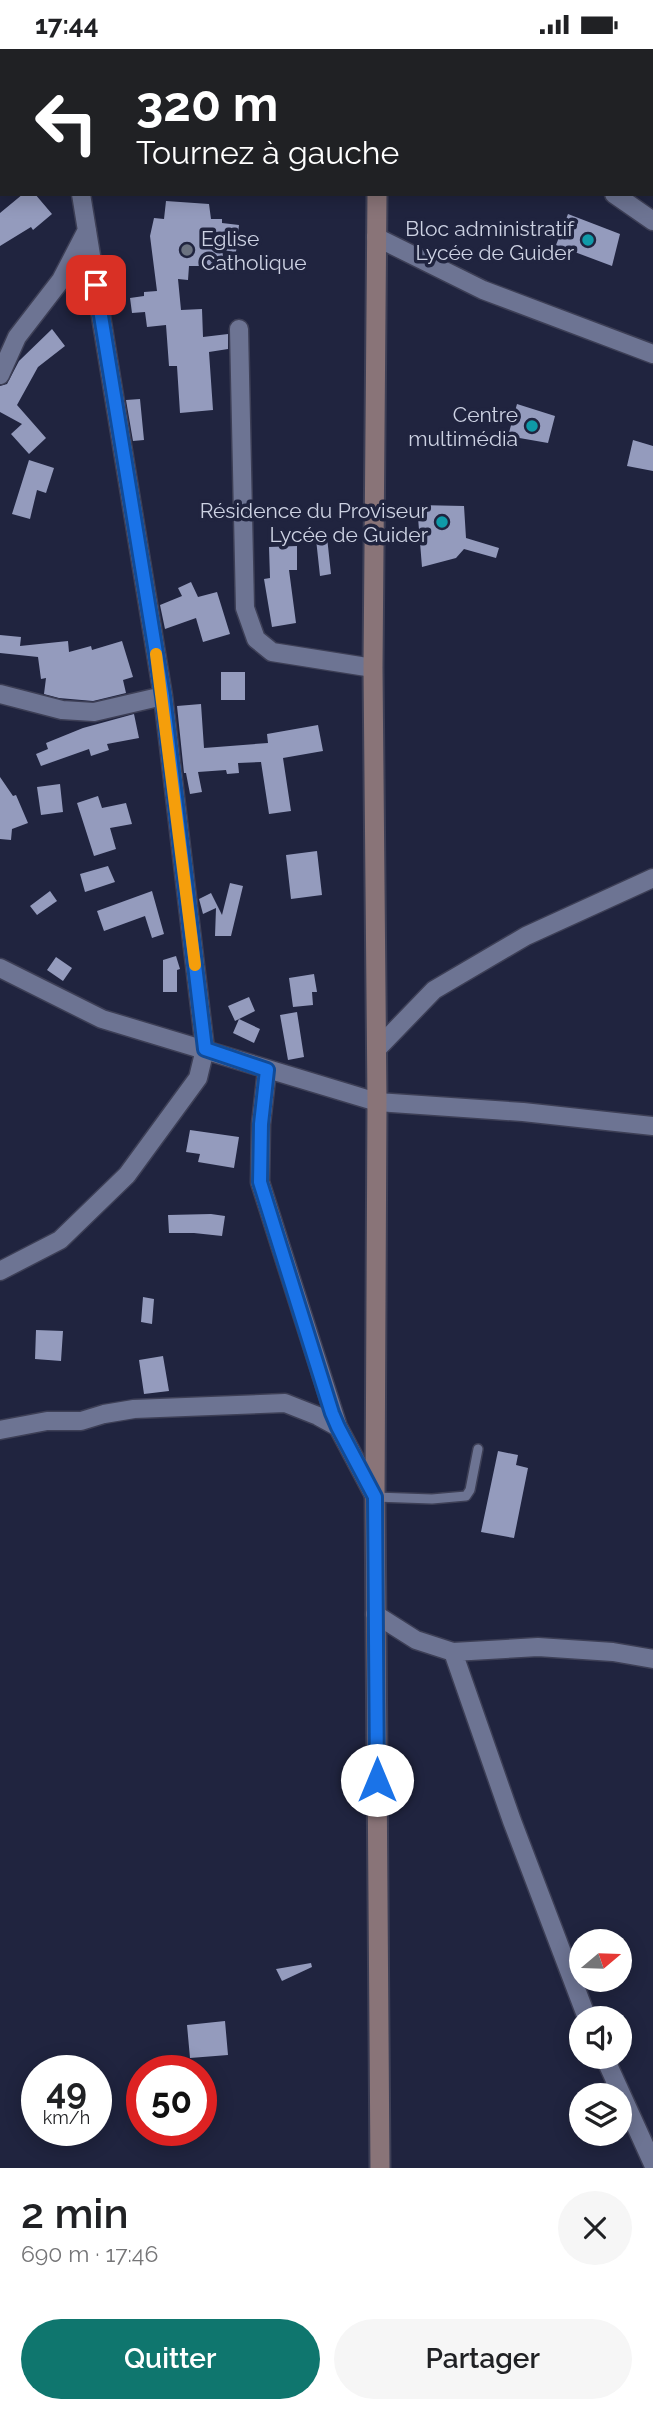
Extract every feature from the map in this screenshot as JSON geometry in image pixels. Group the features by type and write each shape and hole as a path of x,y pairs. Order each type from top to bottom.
{"main road":[{"path":"377,196 373,668 377,1048 375,1614 380,2168"}],"street":[{"path":"0,1271 60,1240 127,1175 198,1079 205,1049 163,696 81,196"},
{"path":"617,196 653,221"},
{"path":"0,375 6,344 17,337 61,280 87,230"},
{"path":"376,237 483,290 653,354"},
{"path":"239,329 245,608 256,639 272,652 373,668"},
{"path":"0,694 62,710 94,712 163,696"},
{"path":"377,1048 434,990 526,936 653,878"},
{"path":"0,968 102,1019 377,1102 523,1112 653,1126"},
{"path":"267,1070 261,1124 260,1182 338,1427 375,1497"},
{"path":"0,1430 47,1421 81,1421 104,1413 134,1409 257,1403 285,1403 338,1427"},
{"path":"375,1614 416,1640 453,1652 538,1647 613,1652 653,1658"},
{"path":"453,1652 508,1809 582,2006"},
{"path":"610,2069 653,2164"}],"lane":[{"path":"375,1497 432,1499 466,1496 470,1490 478,1449"}],"building":[{"path":"21,196 37,196 52,214 33,230 31,227 0,246 0,213"},
{"path":"166,201 209,204 211,219 222,219 222,223 239,225 236,252 222,250 224,262 214,262 213,266 189,266 188,280 178,279 181,310 202,309 203,337 228,334 228,349 209,352 213,410 180,413 177,366 169,366 166,325 147,327 145,312 132,313 130,298 144,296 144,292 157,291 150,236 154,218 164,219"},
{"name":"Bloc administratif Lycée de Guider","path":"568,214 620,234 612,266 556,245"},
{"path":"52,329 65,346 38,367 17,405 46,438 29,454 11,434 22,424 0,412 0,386 7,384 19,361"},
{"path":"140,399 144,440 133,441 126,400"},
{"name":"Centre multimédia","path":"517,404 555,416 548,443 508,436"},
{"path":"633,440 653,446 653,471 627,466"},
{"path":"29,460 54,468 46,493 37,490 30,519 12,514"},
{"name":"Résidence du Proviseur Lycée de Guider","path":"417,505 464,506 466,538 499,548 496,558 464,549 456,558 422,567"},
{"path":"327,537 331,574 320,576 316,539"},
{"path":"297,546 297,570 289,570 296,623 272,627 264,579 270,578 269,547"},
{"path":"191,582 198,597 217,592 230,634 203,642 196,618 165,629 160,605 182,596 178,588"},
{"path":"0,635 21,637 20,646 68,641 69,652 91,646 92,650 122,641 133,677 123,680 126,693 93,701 44,694 46,678 41,679 38,657 0,653"},
{"path":"221,672 245,672 245,700 221,700"},
{"path":"201,704 204,748 268,743 267,734 318,725 323,751 283,758 291,811 269,814 261,762 238,763 239,773 227,774 226,770 198,772 202,792 190,794 184,773 177,706"},
{"path":"134,714 139,738 107,744 109,750 91,756 89,749 41,766 36,754 48,749 46,743 83,728"},
{"path":"0,777 13,796 16,795 28,823 12,829 11,840 0,839"},
{"path":"60,784 63,812 41,815 37,787"},
{"path":"98,796 102,808 126,803 132,824 110,828 116,849 94,856 77,803"},
{"path":"317,851 322,895 291,899 286,855"},
{"path":"108,866 115,882 85,892 80,874"},
{"path":"230,883 243,886 231,936 215,936 216,908 203,914 199,899 211,893 222,915"},
{"path":"50,891 57,901 37,915 30,906"},
{"path":"152,891 164,934 152,938 145,916 104,931 97,911"},
{"path":"176,956 180,969 177,970 177,992 163,992 163,960"},
{"path":"56,957 72,968 63,981 47,970"},
{"path":"314,974 317,992 312,992 313,1005 293,1007 289,978"},
{"path":"249,997 255,1011 235,1021 228,1006"},
{"path":"297,1012 304,1057 288,1060 280,1015"},
{"path":"239,1019 260,1029 254,1043 233,1033"},
{"path":"190,1130 239,1137 234,1168 198,1162 200,1154 186,1152"},
{"path":"168,1215 225,1216 222,1236 169,1233"},
{"path":"143,1297 154,1299 152,1324 141,1322"},
{"path":"36,1330 63,1331 61,1361 35,1359"},
{"path":"163,1356 169,1391 144,1394 139,1360"},
{"path":"498,1451 518,1455 516,1465 528,1468 514,1538 481,1532"},
{"path":"311,1963 312,1967 282,1981 276,1969"},
{"path":"225,2021 228,2055 190,2055 187,2025"}],"slow traffic":[{"path":"156,654 195,965"}],"place":[{"name":"Bloc administratif Lycée de Guider","path":"588,240"},
{"name":"Eglise Catholique","path":"187,250"},
{"name":"Centre multimédia","path":"532,426"},
{"name":"Résidence du Proviseur Lycée de Guider","path":"442,522"}],"route":[{"path":"96,285 163,696 205,1049 267,1070 261,1124 260,1182 332,1413 375,1497 377,1780"}]}
